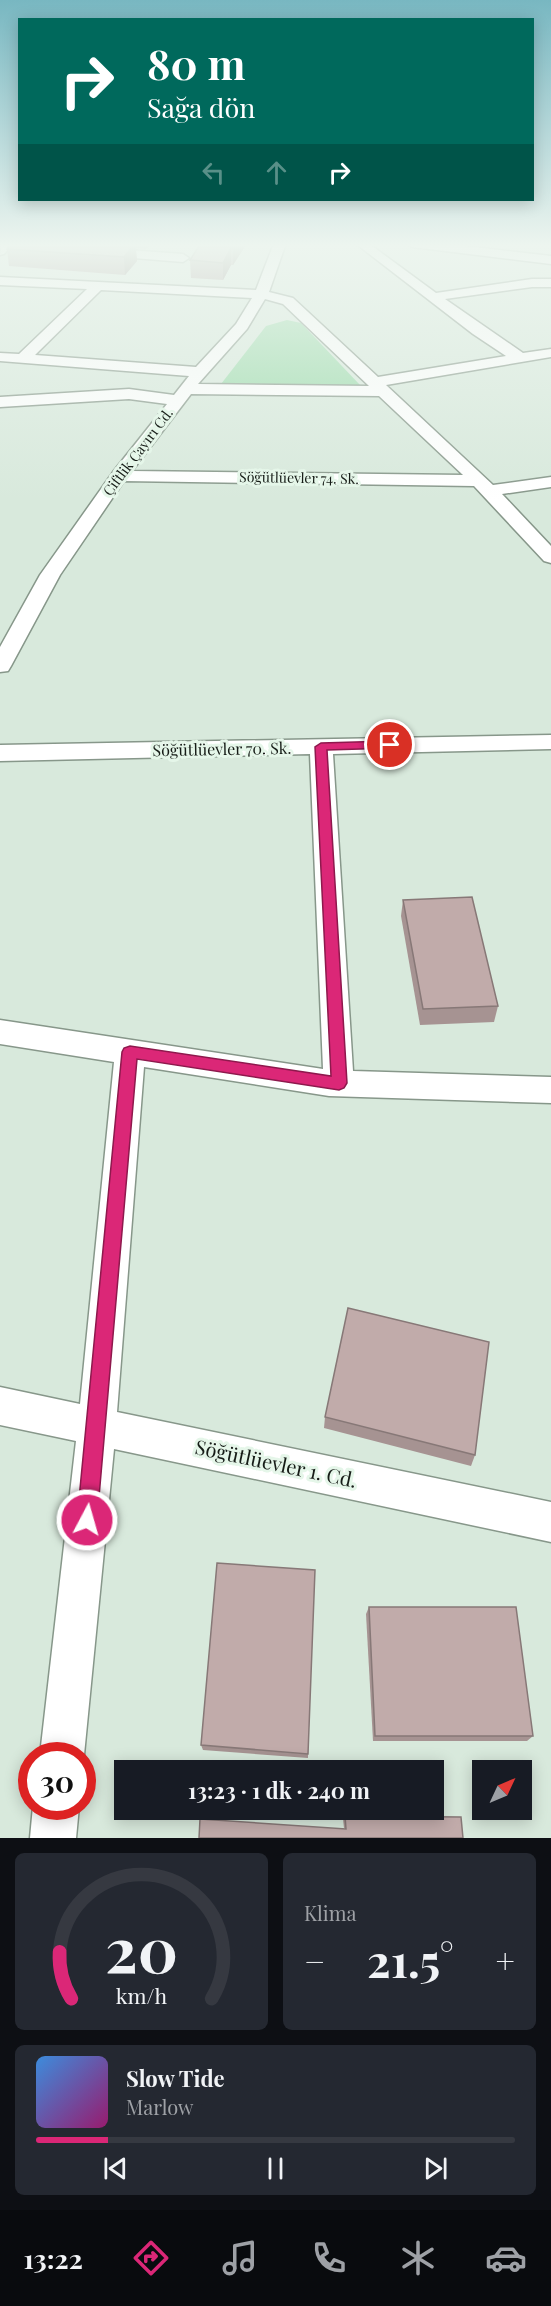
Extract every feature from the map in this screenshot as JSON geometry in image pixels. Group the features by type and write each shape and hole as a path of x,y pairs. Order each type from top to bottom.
{"street":[{"path":"23,358 53,329"},
{"name":"Çiftlik Çayırı Cd.","path":"0,666 50,575 118,476 200,372 239,329"},
{"path":"318,329 484,486 551,557"},
{"path":"475,329 520,358"},
{"path":"0,402 129,394 183,395 380,386 520,358 549,356"},
{"path":"0,357 200,372"},
{"name":"Söğütlüevler 74. Sk.","path":"118,476 484,486 551,482"},
{"name":"Söğütlüevler 70. Sk.","path":"0,753 551,742"},
{"path":"321,747 339,1083"},
{"path":"0,1032 339,1083 551,1090"},
{"path":"63,1742 97,1426 130,1052"},
{"name":"Söğütlüevler 1. Cd.","path":"0,1406 551,1522"},
{"path":"53,1838 55,1820"}],"green space":[{"path":"264,329 306,329 360,385 353,390 232,388 221,384"}],"building":[{"path":"472,897 498,1006 423,1009 403,900"},
{"path":"348,1308 489,1342 475,1455 325,1417"},
{"path":"217,1563 315,1570 308,1754 201,1745"},
{"path":"369,1607 516,1607 533,1736 375,1736"},
{"path":"444,1817 461,1817 463,1838 199,1838 200,1820 346,1829 345,1820 444,1820"}],"route":[{"path":"87,1520 130,1052 339,1083 321,747 390,745"}]}
